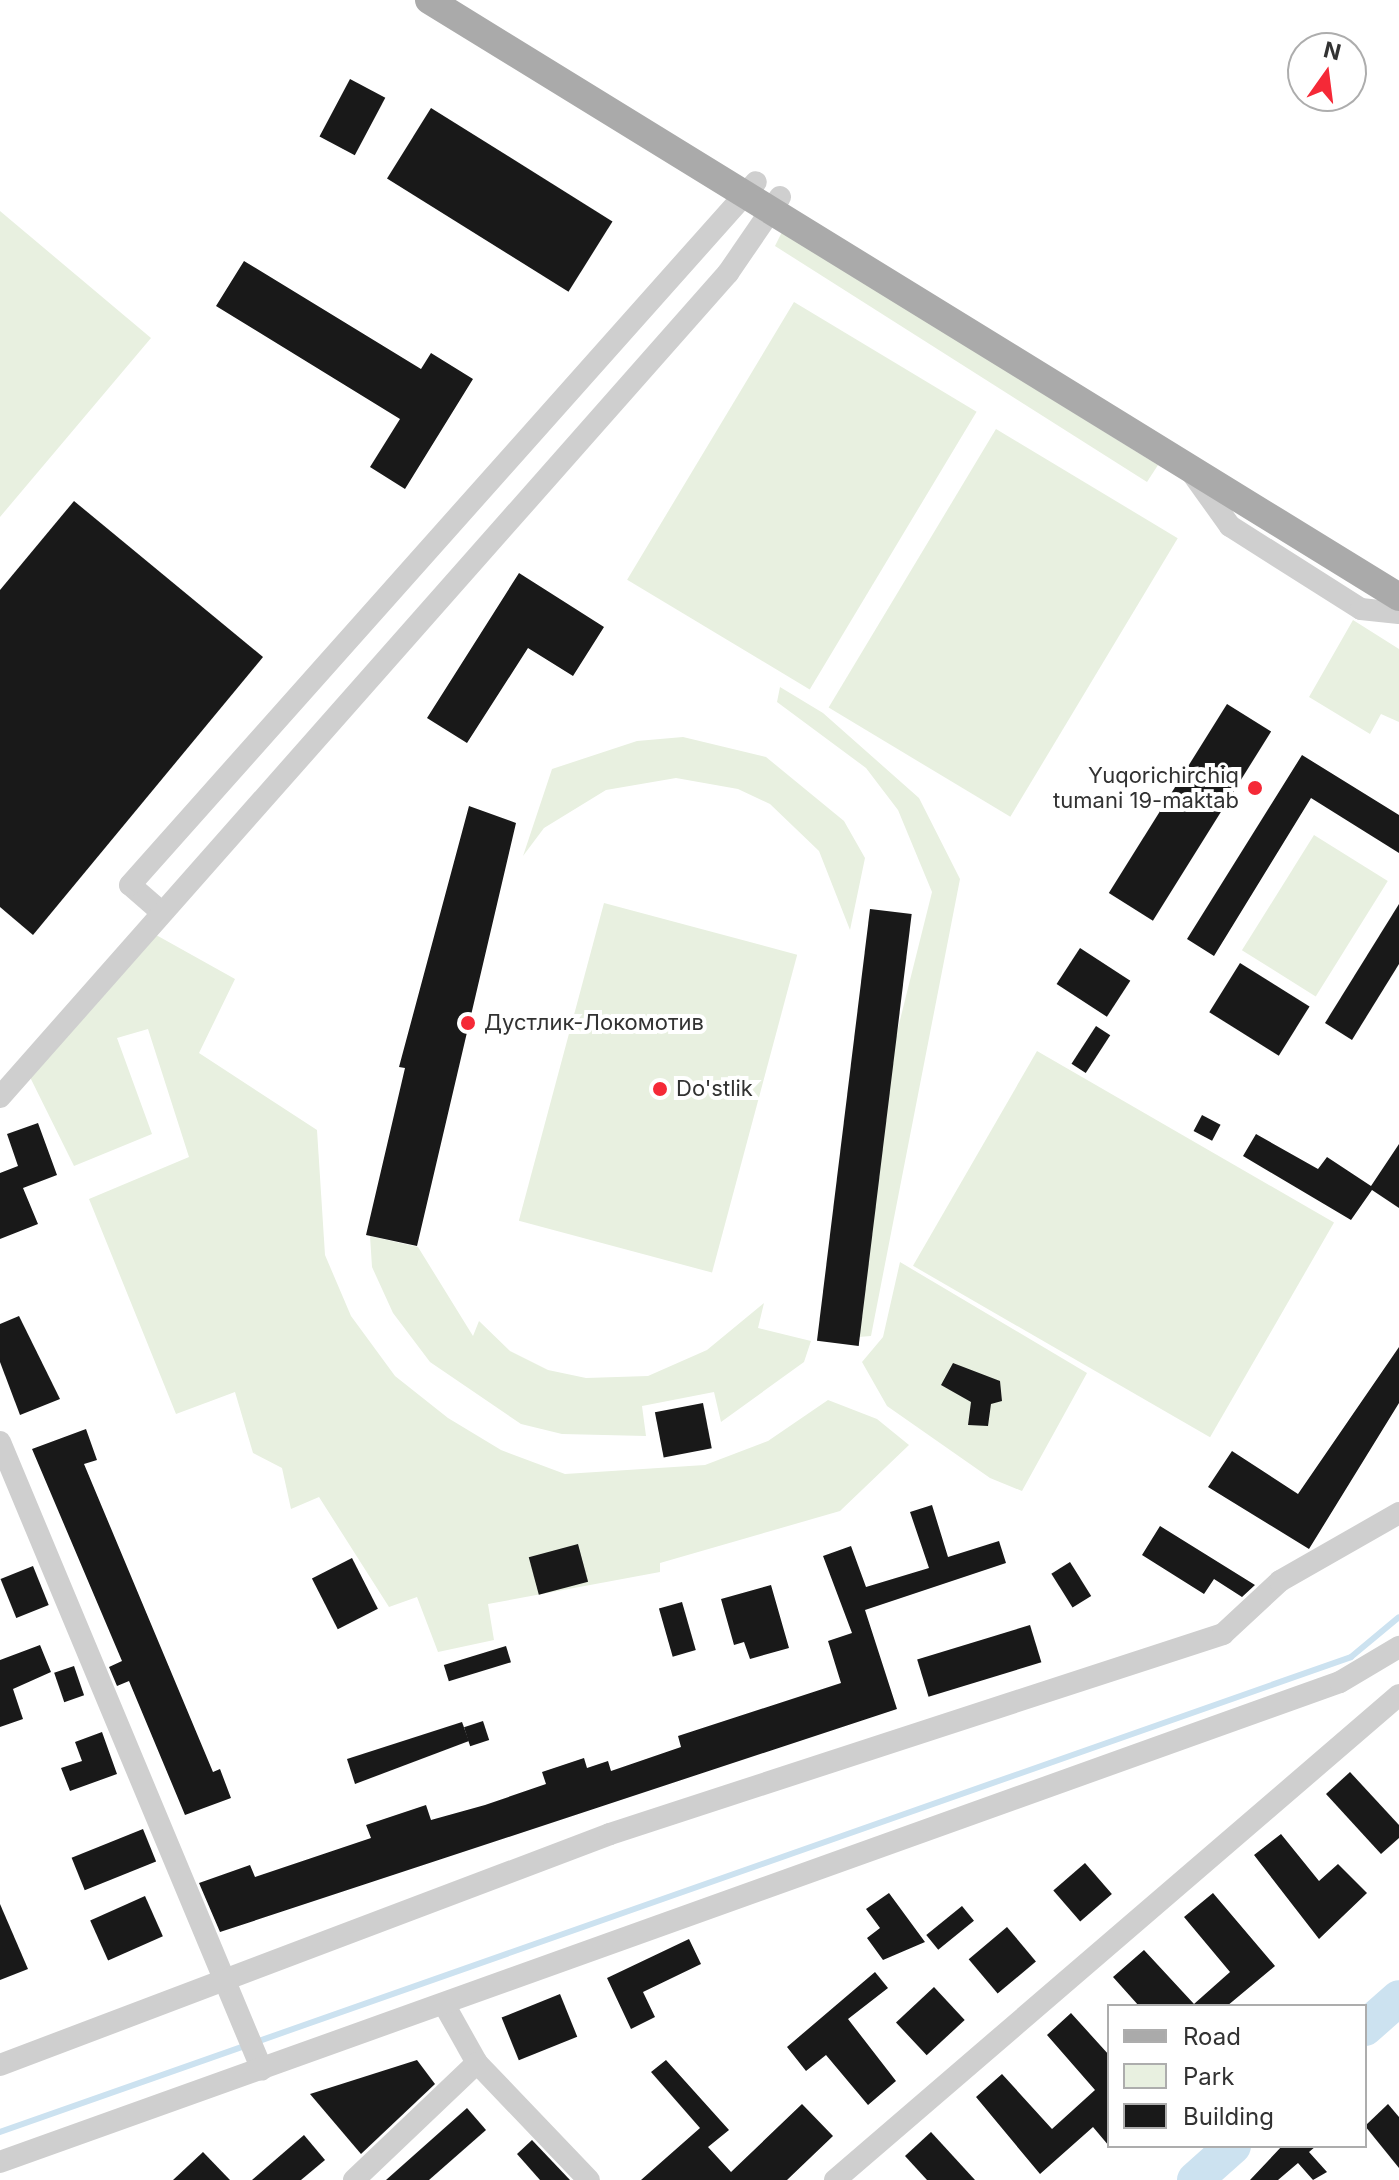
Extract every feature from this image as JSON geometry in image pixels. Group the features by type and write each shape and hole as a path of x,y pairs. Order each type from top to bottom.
{"main road":[{"path":"429,0 751,188"},
{"path":"461,0 776,204 1399,597"},
{"path":"776,204 1399,579"}],"street":[{"path":"159,910 130,885 699,253 751,188"},
{"path":"0,1097 159,910 728,273 776,204"},
{"path":"699,253 728,273"},
{"path":"601,361 628,384"},
{"path":"1184,462 1230,526 1361,609 1399,613"},
{"path":"433,548 461,571"},
{"path":"0,1442 228,1976 256,2054"},
{"path":"0,2065 228,1976 610,1834 1223,1634 1280,1581 1399,1513"},
{"path":"0,2162 256,2054 445,2006 1340,1682 1399,1647"},
{"path":"835,2180 1399,1695"},
{"path":"445,2006 477,2063 589,2180"},
{"path":"354,2180 477,2063"}],"green space":[{"path":"0,211 151,338 0,517"},
{"path":"782,232 1158,465 1147,482 775,246"},
{"path":"794,302 977,412 810,689 627,580"},
{"path":"996,429 1178,538 1010,817 829,708"},
{"path":"1353,620 1399,649 1399,722 1381,714 1370,734 1309,697"},
{"path":"780,687 823,713 919,798 960,879 871,1336 820,1340 932,892 898,810 866,768 777,702"},
{"path":"683,737 766,757 844,821 865,858 850,930 819,851 770,804 738,789 676,778 606,790 544,828 523,856 552,769 637,741"},
{"path":"1314,835 1388,881 1316,996 1242,950"},
{"name":"Do'stlik","path":"604,903 797,955 712,1273 519,1221"},
{"path":"140,926 235,979 199,1053 317,1130 325,1255 351,1316 395,1376 448,1418 501,1450 565,1474 705,1465 768,1441 828,1400 877,1419 909,1445 840,1511 660,1563 660,1572 488,1604 494,1640 438,1652 417,1597 389,1607 319,1497 291,1509 282,1468 253,1453 235,1392 176,1414 89,1199 189,1157 148,1029 117,1038 152,1134 74,1166 23,1063"},
{"path":"1037,1051 1334,1222 1210,1437 913,1266"},
{"path":"370,1236 418,1247 473,1336 479,1321 510,1351 548,1370 586,1378 648,1376 707,1350 764,1303 758,1328 811,1341 804,1362 721,1422 714,1392 642,1406 646,1436 562,1434 521,1424 430,1362 393,1313 372,1267"},
{"path":"900,1262 1087,1373 1022,1491 990,1478 887,1406 862,1362 883,1337"}],"building":[{"path":"350,79 385,98 355,155 319,136"},
{"path":"431,108 612,221 568,292 387,178"},
{"path":"244,261 421,369 431,353 473,379 405,489 370,467 400,419 216,306"},
{"path":"74,501 263,657 33,935 0,907 0,590"},
{"path":"519,573 604,627 573,676 528,648 467,743 427,718"},
{"path":"1227,704 1271,732 1153,921 1109,893"},
{"path":"1302,755 1399,815 1399,853 1311,798 1214,956 1187,939"},
{"name":"Дустлик-Локомотив","path":"469,806 516,823 417,1246 366,1235 405,1068 399,1067"},
{"path":"1399,904 1399,964 1352,1040 1325,1023"},
{"path":"870,909 912,914 859,1346 817,1341"},
{"path":"1080,948 1130,981 1107,1017 1057,984"},
{"path":"1240,963 1310,1006 1279,1056 1209,1012"},
{"path":"1096,1026 1110,1035 1086,1073 1071,1064"},
{"path":"1202,1115 1221,1125 1212,1141 1194,1131"},
{"path":"38,1123 57,1175 23,1188 38,1224 0,1239 0,1173 18,1166 7,1134"},
{"path":"1256,1134 1318,1169 1327,1157 1371,1186 1399,1144 1399,1208 1372,1190 1351,1220 1243,1156"},
{"path":"19,1316 60,1399 20,1415 0,1362 0,1324"},
{"path":"1399,1347 1399,1403 1309,1549 1208,1487 1232,1451 1298,1494"},
{"path":"953,1363 1000,1381 1002,1401 991,1404 988,1426 968,1425 971,1402 941,1385"},
{"path":"703,1403 712,1448 664,1458 655,1412"},
{"path":"86,1429 97,1460 84,1464 213,1772 220,1769 231,1798 185,1815 129,1681 117,1686 109,1667 122,1661 32,1449"},
{"path":"932,1505 948,1557 999,1541 1006,1563 865,1610 897,1709 220,1932 199,1883 250,1865 255,1877 371,1838 366,1825 426,1805 431,1820 485,1805 546,1784 542,1772 584,1758 587,1768 608,1761 611,1771 681,1747 678,1736 841,1683 828,1641 852,1633 823,1556 851,1546 866,1587 929,1568 910,1512"},
{"path":"1160,1526 1255,1585 1242,1597 1214,1579 1204,1594 1142,1555"},
{"path":"578,1544 588,1582 539,1595 529,1557"},
{"path":"352,1558 378,1609 338,1629 312,1578"},
{"path":"1070,1562 1091,1596 1073,1608 1051,1574"},
{"path":"33,1566 49,1605 16,1618 1,1579"},
{"path":"771,1585 789,1648 750,1659 744,1642 734,1645 721,1599"},
{"path":"682,1602 696,1650 673,1657 659,1609"},
{"path":"1030,1625 1041,1662 929,1697 917,1659"},
{"path":"40,1645 51,1672 13,1689 23,1719 0,1727 0,1660"},
{"path":"506,1646 511,1662 449,1681 444,1665"},
{"path":"74,1666 84,1695 64,1702 54,1673"},
{"path":"483,1721 489,1740 470,1746 464,1727"},
{"path":"462,1722 469,1741 355,1784 347,1759"},
{"path":"102,1732 117,1774 70,1791 61,1768 82,1761 75,1742"},
{"path":"1350,1772 1399,1825 1399,1838 1381,1854 1326,1794"},
{"path":"143,1829 156,1861 85,1890 72,1858"},
{"path":"1281,1834 1319,1881 1338,1864 1367,1893 1319,1939 1254,1855"},
{"path":"1085,1863 1112,1894 1080,1921 1053,1891"},
{"path":"889,1893 925,1942 883,1960 867,1938 880,1928 866,1909"},
{"path":"1213,1893 1275,1966 1229,2004 1194,2004 1230,1972 1184,1917"},
{"path":"145,1896 163,1936 108,1961 90,1920"},
{"path":"0,1904 28,1969 0,1980"},
{"path":"962,1906 974,1921 938,1950 926,1935"},
{"path":"1007,1927 1036,1961 998,1994 969,1959"},
{"path":"689,1939 701,1964 643,1992 655,2017 631,2029 607,1978"},
{"path":"1144,1950 1194,2004 1137,2004 1113,1977"},
{"path":"875,1972 888,1988 848,2019 896,2081 868,2105 826,2055 806,2071 787,2047"},
{"path":"934,1987 965,2020 927,2055 896,2022"},
{"path":"560,1994 577,2037 519,2060 502,2018"},
{"path":"1071,2013 1107,2053 1107,2144 1093,2127 1040,2174 976,2097 1002,2074 1052,2129 1095,2090 1047,2035"},
{"path":"417,2060 435,2084 361,2154 310,2094"},
{"path":"666,2060 729,2130 708,2147 731,2172 802,2104 833,2136 787,2180 641,2180 700,2128 651,2072"},
{"path":"1388,2104 1399,2117 1399,2168 1367,2128 1367,2124"},
{"path":"467,2108 486,2130 429,2180 386,2180"},
{"path":"931,2132 975,2180 927,2180 905,2156"},
{"path":"304,2135 325,2160 301,2180 252,2180"},
{"path":"532,2140 570,2180 540,2180 517,2154"},
{"path":"1280,2148 1314,2148 1309,2152 1327,2172 1313,2180 1298,2163 1278,2180 1250,2180"},
{"path":"203,2152 230,2180 173,2180"}],"waterway":[{"path":"0,2132 1351,1657 1399,1617"},
{"path":"1367,2026 1399,1998"},
{"path":"1195,2180 1231,2148"}],"place":[{"name":"Yuqorichirchiq tumani 19-maktab","path":"1255,788"},
{"name":"Дустлик-Локомотив","path":"468,1023"},
{"name":"Do'stlik","path":"660,1089"}]}
